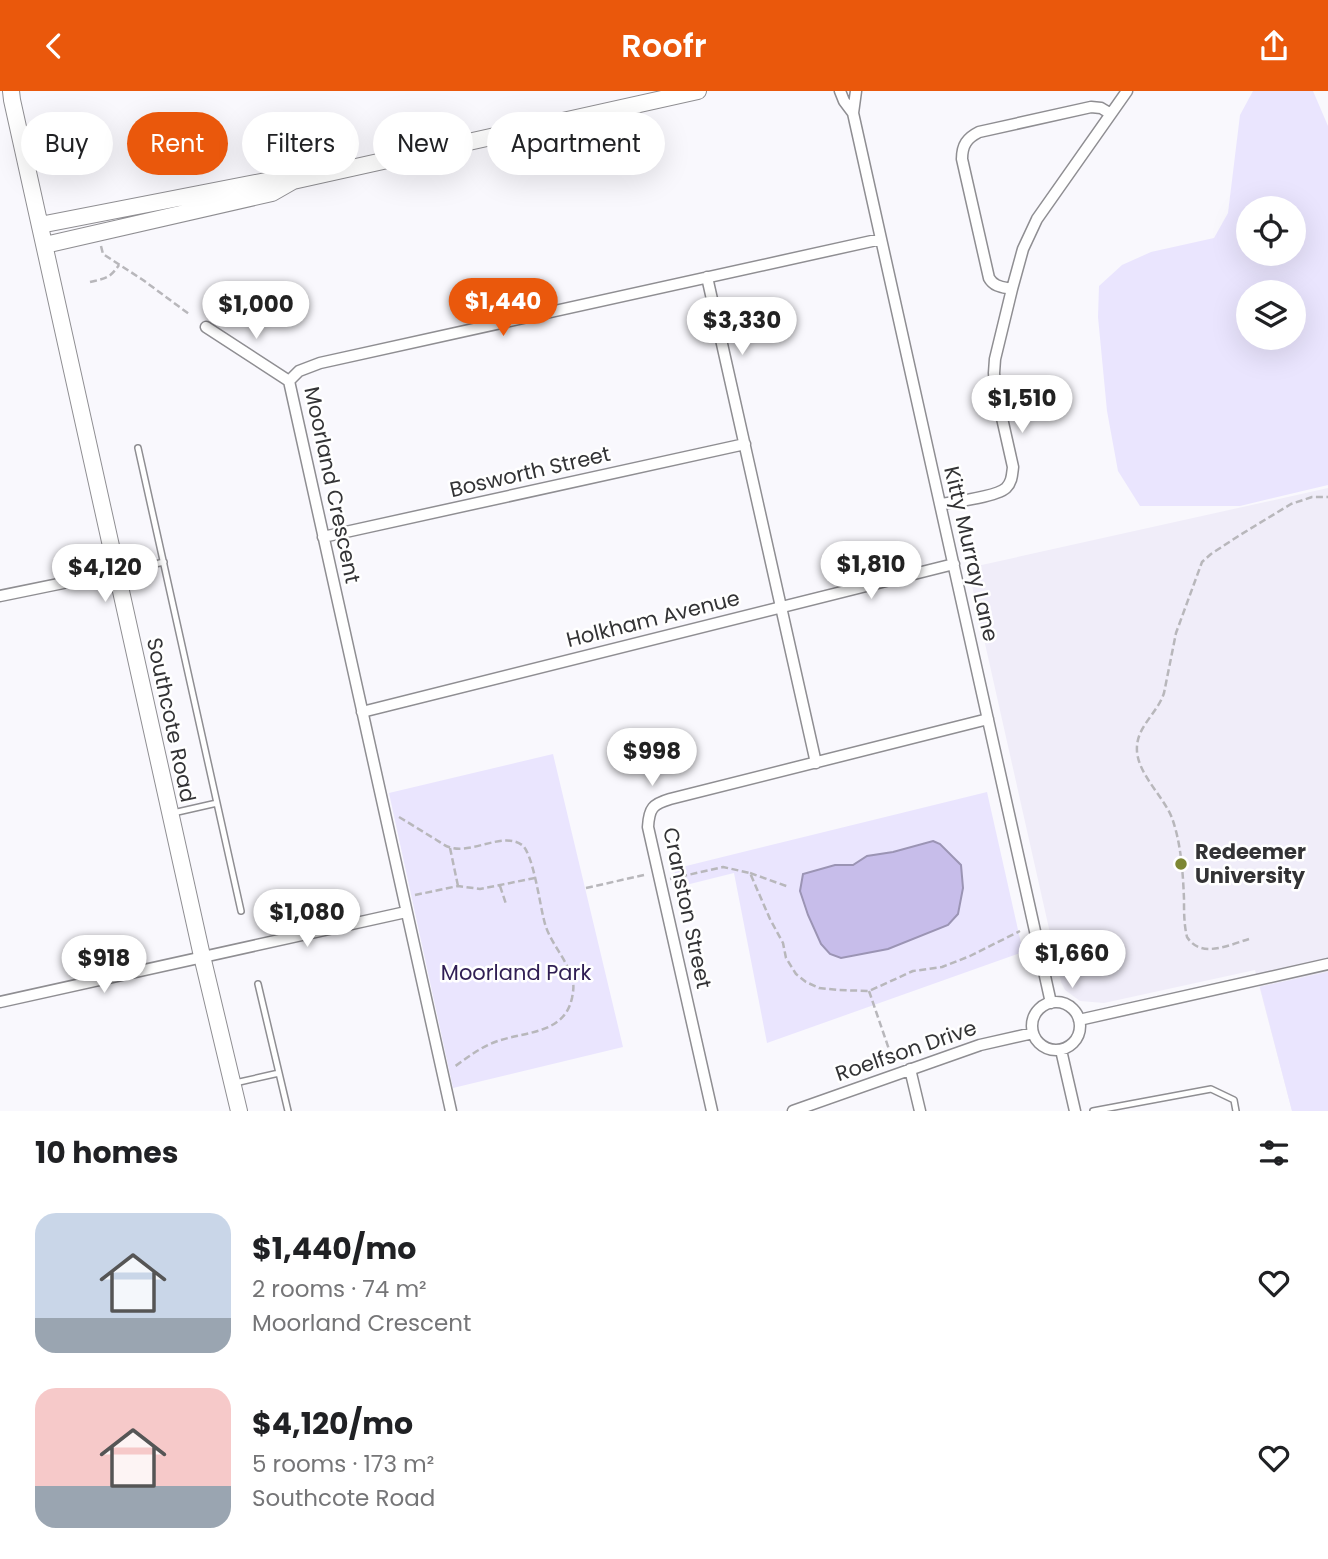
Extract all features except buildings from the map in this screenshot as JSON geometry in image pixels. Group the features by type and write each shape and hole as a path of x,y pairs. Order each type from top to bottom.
{"main road":[{"name":"Southcote Road","path":"11,91 202,957 239,1111"},
{"path":"40,225 271,180 293,181 698,91"},
{"path":"45,245 272,193 293,181"}],"street":[{"name":"Kitty Murray Lane","path":"840,91 853,113"},
{"name":"Kitty Murray Lane","path":"856,91 853,113 1051,1003"},
{"path":"940,505 998,493 1006,488 1012,479 1013,467 994,373 1012,289 1024,249 1037,219 1127,91"},
{"path":"1012,289 996,286 989,278 962,159 965,143 979,132 1091,107 1101,108 1111,114"},
{"name":"Moorland Crescent","path":"451,1111 289,381 299,371 320,363 881,239"},
{"path":"707,277 816,762"},
{"path":"206,327 289,381"},
{"name":"Bosworth Street","path":"323,537 745,444"},
{"name":"Holkham Avenue","path":"362,712 954,564"},
{"path":"0,596 117,572"},
{"name":"Cranston Street","path":"712,1111 648,827 651,808 659,802 988,719"},
{"path":"0,1002 406,912"},
{"path":"1079,1020 1328,964"},
{"path":"1058,1002 1072,1008 1079,1020 1080,1027 1075,1042 1061,1050 1047,1048 1033,1033 1032,1025 1038,1010 1051,1003 1058,1002"},
{"name":"Roelfson Drive","path":"793,1111 980,1045 1033,1033"},
{"path":"1061,1050 1075,1111"},
{"path":"910,1069 920,1111"}],"lane":[{"path":"138,449 241,911"},
{"path":"117,572 164,562"},
{"path":"170,813 218,803"},
{"path":"258,984 288,1111"},
{"path":"233,1083 279,1073"},
{"path":"1093,1111 1211,1089 1234,1100 1236,1111"}],"path":[{"path":"101,246 103,254 189,314"},
{"path":"90,282 103,281 120,265"},
{"path":"1249,939 1211,949 1191,944 1187,937 1181,867 1172,819 1144,772 1138,758 1137,744 1140,732 1161,703 1176,632 1202,562 1291,504 1312,496 1328,497"},
{"path":"396,815 450,848 476,847 511,840 523,845 535,878 546,930 567,965 574,985 563,1019 546,1029 513,1036 478,1050 443,1076"},
{"path":"450,848 458,886"},
{"path":"670,879 723,867 789,887"},
{"path":"750,873 783,943 786,958 796,974 819,988 869,991 913,971 942,967 960,960 1020,931"},
{"path":"586,888 644,875"},
{"path":"412,895 458,886 480,890 535,878"},
{"path":"500,885 506,904"},
{"path":"869,991 893,1061"}],"shaded area":[{"name":"Redeemer University","path":"1328,488 1328,1111 1292,1111 1255,970 1104,1003 1080,1001 1065,990 1061,982 968,568"},
{"path":"933,841 940,844 961,865 963,888 958,914 948,925 888,949 841,958 830,954 821,944 808,915 800,891 803,874 835,865 853,865 867,856"}],"green space":[{"path":"1253,91 1313,91 1328,126 1328,485 1240,506 1140,506 1118,471 1107,411 1098,317 1099,286 1122,265 1151,252 1214,238 1228,213 1240,115"},
{"name":"Moorland Park","path":"553,754 623,1047 453,1088 389,793"},
{"path":"987,792 1023,952 767,1043 734,873 678,887 674,869"},
{"path":"1328,972 1328,1111 1292,1111 1260,987"}],"place":[{"name":"Redeemer University","path":"1181,864"}]}
